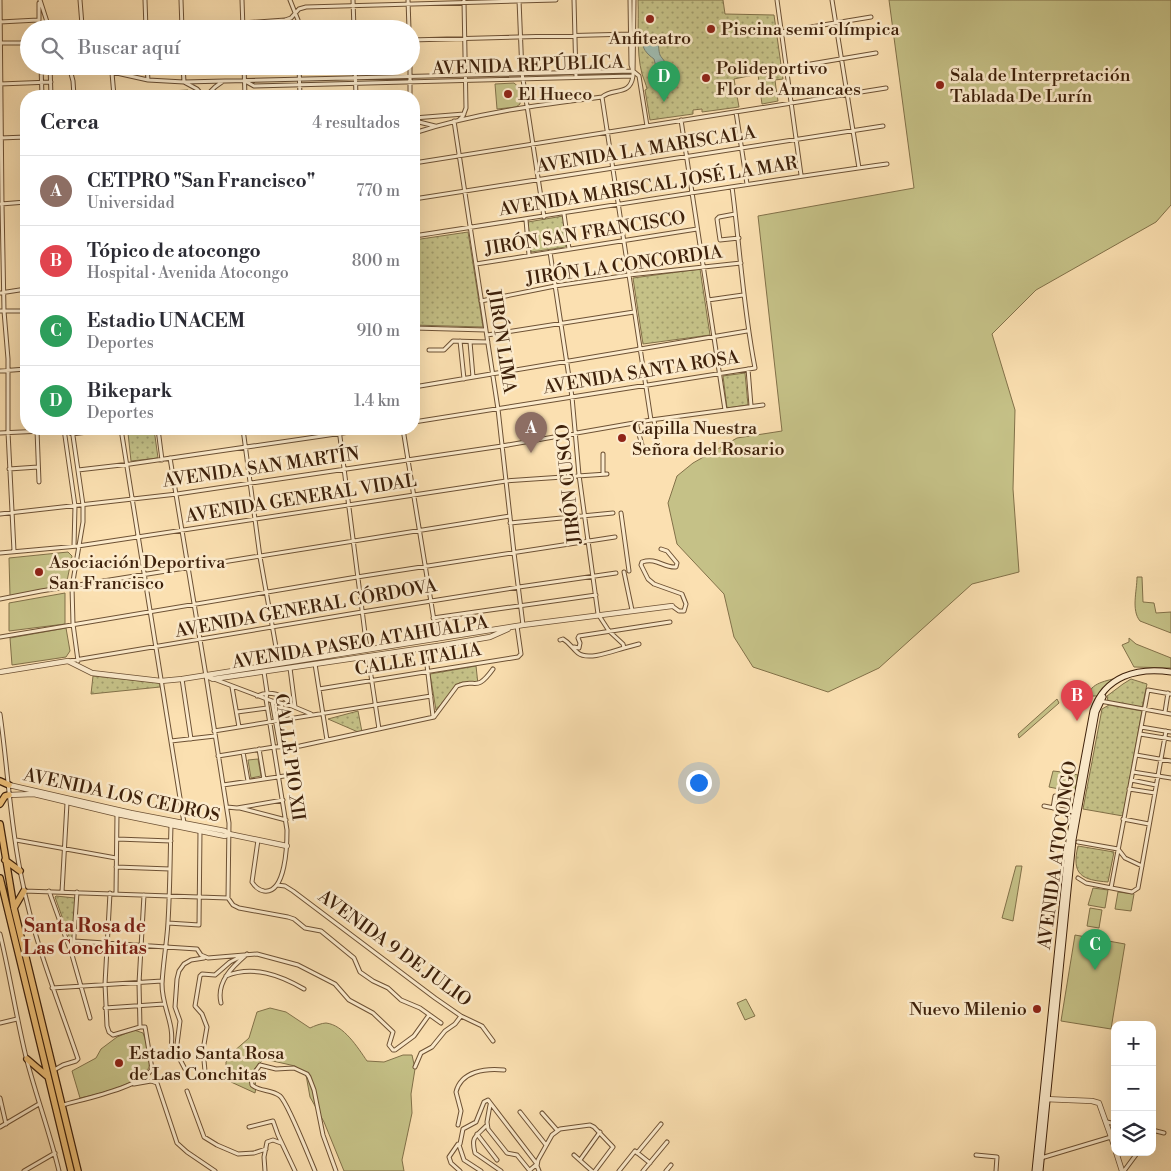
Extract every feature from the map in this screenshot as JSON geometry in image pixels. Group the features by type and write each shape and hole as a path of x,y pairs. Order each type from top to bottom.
{"main road":[{"name":"AVENIDA ATOCONGO","path":"1045,1099 1074,812 1090,720 1099,701 1114,683 1134,672 1148,670 1171,674"},
{"name":"AVENIDA ATOCONGO","path":"1062,925 1073,840 1099,701"},
{"path":"0,781 9,785"},
{"path":"0,804 5,796 9,795"},
{"path":"0,824 14,908 78,1171"},
{"path":"5,860 20,871"},
{"path":"0,878 21,970 72,1171"},
{"path":"14,908 24,891"},
{"path":"21,970 28,968"},
{"path":"27,1059 48,1078"},
{"path":"1040,1171 1045,1099"},
{"path":"1036,1171 1045,1099"}],"street":[{"path":"0,0 2,311 8,370 8,432 14,551"},
{"path":"38,20 40,0"},
{"path":"40,0 46,20"},
{"path":"80,0 82,20"},
{"path":"145,0 146,20"},
{"path":"181,0 182,20"},
{"path":"242,0 242,20"},
{"path":"290,0 298,20"},
{"path":"519,0 522,73 544,217"},
{"path":"285,20 304,7 353,2 556,0"},
{"path":"574,0 576,77"},
{"path":"632,0 631,65 633,73"},
{"path":"420,131 456,121 527,107 602,97 607,93 626,88 631,83 633,73 632,0"},
{"path":"777,0 801,175"},
{"path":"832,0 859,168"},
{"path":"456,121 464,114 466,108 464,1"},
{"path":"353,2 354,20"},
{"path":"408,2 409,20"},
{"path":"781,32 871,17"},
{"path":"0,22 20,21"},
{"path":"420,40 631,34"},
{"path":"0,43 20,43"},
{"path":"787,68 876,53"},
{"name":"AVENIDA REPÚBLICA","path":"244,80 254,86 355,83 522,73 633,73"},
{"path":"633,73 640,76 647,126"},
{"name":"AVENIDA REPÚBLICA","path":"122,75 148,80 184,82 355,78 523,79 633,73"},
{"path":"42,75 42,90"},
{"path":"51,75 51,90"},
{"path":"71,75 74,90"},
{"path":"112,75 113,90"},
{"path":"148,75 148,80"},
{"path":"184,75 184,82 198,90"},
{"path":"244,75 245,90"},
{"path":"300,75 300,90"},
{"path":"410,75 410,90"},
{"path":"355,78 356,90"},
{"path":"211,90 224,81"},
{"path":"0,84 51,82"},
{"path":"420,162 886,88"},
{"path":"602,97 645,384 659,448"},
{"path":"736,112 748,184"},
{"path":"420,118 464,114"},
{"path":"681,120 725,410"},
{"name":"JIRÓN LIMA","path":"456,121 498,409 523,625"},
{"path":"420,122 435,126"},
{"name":"AVENIDA LA MARISCALA","path":"420,198 883,126"},
{"path":"1,138 20,137"},
{"name":"AVENIDA MARISCAL JOSÉ LA MAR","path":"420,235 564,214 801,175 887,164"},
{"path":"420,386 747,331 732,187"},
{"path":"1,204 20,202"},
{"path":"564,214 569,249"},
{"path":"736,214 717,219 720,240 738,238"},
{"path":"526,220 530,255"},
{"name":"JIRÓN SAN FRANCISCO","path":"476,264 697,229"},
{"name":"JIRÓN CUSCO","path":"550,252 572,397 579,475 598,614 609,631 624,646"},
{"name":"JIRÓN LA CONCORDIA","path":"481,301 555,286 629,275 741,263"},
{"path":"2,292 20,290"},
{"path":"708,300 742,295"},
{"path":"2,311 20,311"},
{"path":"487,335 634,312"},
{"path":"420,328 486,330"},
{"name":"AVENIDA SANTA ROSA","path":"420,421 755,368 747,331"},
{"path":"460,341 464,379"},
{"path":"429,350 444,350 452,342 488,342"},
{"path":"470,342 473,377"},
{"path":"0,371 20,369"},
{"path":"748,369 751,406"},
{"name":"AVENIDA SAN MARTÍN","path":"0,514 176,494 502,446 652,420 763,405"},
{"path":"636,423 643,449"},
{"path":"0,433 20,431"},
{"path":"38,435 39,482"},
{"path":"65,435 75,506 76,546 72,588 73,624 79,666"},
{"path":"72,435 83,505 83,522 76,546"},
{"path":"122,435 184,823"},
{"path":"159,435 162,460"},
{"path":"244,435 260,557 278,664"},
{"path":"78,470 127,465 332,435"},
{"path":"339,435 368,649"},
{"path":"404,435 437,638"},
{"name":"AVENIDA GENERAL VIDAL","path":"0,553 76,546 506,481 605,474 603,454"},
{"path":"170,458 227,807 229,834 228,898 233,905 239,908 288,917 294,919 305,928 321,931 351,955 360,972 388,988 401,1000 416,1006 441,1023"},
{"path":"10,469 38,467"},
{"path":"510,523 613,513"},
{"path":"620,513 629,571"},
{"path":"0,599 510,516"},
{"path":"0,637 150,611 615,537"},
{"path":"661,549 667,551 677,562 676,567 650,560 641,564 648,579 654,584 682,594 686,604 684,611 681,612 672,606"},
{"path":"624,572 632,610"},
{"name":"AVENIDA GENERAL CÓRDOVA","path":"0,672 362,612 616,573"},
{"path":"433,618 596,595"},
{"name":"AVENIDA PASEO ATAHUALPA","path":"68,662 92,673 161,681 206,676 523,625 672,606"},
{"path":"573,647 579,648 579,636 670,622"},
{"name":"AVENIDA PASEO ATAHUALPA","path":"206,676 214,679 424,648 490,636 517,626"},
{"name":"CALLE ITALIA","path":"319,689 520,656 517,626"},
{"path":"560,640 563,639 578,654 594,656 624,646 639,644"},
{"path":"424,648 434,716"},
{"path":"368,655 379,729"},
{"path":"315,664 327,740"},
{"path":"290,668 294,707"},
{"path":"218,756 274,747 291,747 434,716 457,686 462,684 480,684 493,669"},
{"name":"CALLE PIO XII","path":"264,672 267,708 286,820 286,846 283,869 280,880 276,885"},
{"path":"182,679 191,739"},
{"path":"214,679 313,715"},
{"path":"232,687 239,727"},
{"path":"1111,888 1148,690 1170,694 1165,713"},
{"path":"257,696 267,692 283,698 294,707"},
{"path":"214,731 431,696"},
{"name":"CALLE PIO XII","path":"272,701 280,747"},
{"path":"1099,701 1171,714"},
{"path":"237,712 267,708"},
{"path":"0,714 9,795 24,891 52,988 78,1060 53,1070"},
{"path":"1141,727 1171,732"},
{"path":"1078,878 1086,883 1132,892 1137,890 1166,731"},
{"path":"1140,734 1171,739"},
{"path":"171,741 215,736"},
{"path":"259,749 264,779"},
{"path":"243,752 248,781"},
{"path":"1136,755 1171,761"},
{"path":"1133,772 1171,778"},
{"path":"223,785 291,775"},
{"path":"1131,780 1156,784"},
{"name":"AVENIDA LOS CEDROS","path":"9,785 286,846"},
{"path":"18,787 18,794"},
{"path":"1129,789 1155,793"},
{"name":"AVENIDA LOS CEDROS","path":"9,795 34,794 117,814 225,836 229,834"},
{"path":"1053,808 1055,796"},
{"path":"236,808 282,800"},
{"path":"62,892 66,803"},
{"path":"1044,806 1074,812"},
{"path":"227,807 286,820"},
{"path":"116,894 117,814"},
{"path":"1123,819 1149,824"},
{"path":"171,1048 173,1036 171,1023 164,1004 162,982 170,896 172,825"},
{"path":"168,923 199,925 200,831"},
{"path":"117,839 171,842"},
{"path":"16,840 116,858"},
{"path":"258,840 252,882 262,891 268,891 276,885"},
{"path":"1078,842 1118,849 1125,858 1142,866"},
{"path":"116,867 170,869"},
{"name":"AVENIDA 9 DE JULIO","path":"276,885 288,888 309,902 461,1016 482,1026 493,1041"},
{"path":"24,891 228,898"},
{"path":"49,891 72,955 90,1018"},
{"path":"72,955 77,892"},
{"path":"110,893 105,984 107,1026 109,1032 113,1035 144,1027 147,1031 152,1069 147,1075 133,1084"},
{"path":"140,1027 138,1006 144,894"},
{"path":"0,934 9,969 17,1019 59,1171"},
{"path":"74,941 197,949 205,958"},
{"path":"185,1069 176,1052 180,1021 175,1006 179,970 184,964 192,960 205,958 219,959 246,954 265,955 290,962 330,981 349,1000 369,1010 393,1034 389,1045 393,1050 398,1049 414,1036 430,1015"},
{"path":"222,1003 221,994 226,976 233,966 246,954"},
{"path":"205,1071 202,1057 207,1027 202,1014 195,1006 200,976 202,974 215,975 230,962 246,954"},
{"path":"226,976 240,971 260,972 278,976 304,989"},
{"path":"52,988 162,982"},
{"path":"105,1008 164,1004"},
{"path":"415,1067 420,1052 432,1047 461,1016"},
{"path":"0,1023 17,1019"},
{"path":"315,1171 284,1099 274,1091 260,1089 252,1085 251,1078 260,1065 276,1069 294,1068 309,1076 314,1090 323,1135 336,1171"},
{"path":"458,1125 461,1111 456,1092 461,1082 475,1072 489,1068 504,1070"},
{"path":"62,1105 133,1084 155,1081 178,1143 187,1152 215,1171"},
{"path":"187,1091 204,1137 238,1154 254,1153 266,1149"},
{"path":"0,1098 6,1124"},
{"path":"1045,1099 1097,1102 1101,1105 1111,1134"},
{"path":"481,1171 464,1160 460,1145 463,1129 476,1122 486,1100 490,1101 490,1104 537,1164 539,1171"},
{"path":"0,1127 39,1104"},
{"path":"490,1104 486,1126 477,1134 472,1142 475,1153 501,1171"},
{"path":"520,1112 546,1145"},
{"path":"542,1113 557,1130"},
{"path":"249,1127 273,1121 295,1171"},
{"path":"1106,1122 1111,1123"},
{"path":"486,1126 507,1153 517,1155 530,1171 537,1164 546,1145 557,1130 587,1124 600,1132 613,1147 594,1171 574,1155"},
{"path":"619,1171 661,1124"},
{"path":"580,1160 600,1132"},
{"path":"1156,1132 1164,1133"},
{"path":"477,1134 497,1160"},
{"path":"1041,1158 1111,1137"},
{"path":"265,1171 268,1142 275,1140 282,1143"},
{"path":"644,1171 667,1142"},
{"path":"460,1145 458,1144 449,1157 451,1163 460,1171"},
{"path":"24,1171 55,1153"},
{"path":"637,1153 650,1163"},
{"path":"976,1155 997,1157 996,1171"},
{"path":"1117,1156 1123,1171"},
{"path":"1123,1171 1135,1156"},
{"path":"666,1171 671,1165"}],"shaded area":[{"path":"638,0 723,0 725,14 774,15 783,79 775,80 776,88 760,90 758,74 734,79 739,107 702,112 702,109 693,110 693,114 650,120 645,90 647,89 639,56"},
{"path":"889,0 1171,0 1171,205 1156,222 1036,290 992,334 1015,410 1013,489 1019,572 972,584 879,668 828,692 753,667 734,637 724,594 677,544 668,503 677,476 693,463 737,438 782,431 758,216 914,188"},
{"path":"649,35 657,39 660,55 665,62 662,67 656,67 654,59 644,48 643,39"},
{"name":"El Hueco","path":"514,83 521,89 520,104 516,107 497,109 495,84"},
{"path":"776,88 778,101 762,104 760,90"},
{"path":"563,216 566,247 531,252 528,222"},
{"path":"468,232 483,327 420,325 420,239"},
{"path":"700,269 710,335 643,344 633,278"},
{"path":"745,373 748,405 727,408 723,376"},
{"path":"128,435 155,435 158,458 131,461"},
{"name":"Asociación Deportiva San Francisco","path":"68,552 72,556 66,586 10,596 9,558"},
{"path":"1137,577 1142,577 1143,602 1154,603 1156,613 1171,612 1171,633 1140,621 1137,617 1135,606"},
{"name":"Asociación Deportiva San Francisco","path":"65,593 65,624 9,631 9,603"},
{"name":"Asociación Deportiva San Francisco","path":"66,628 70,651 66,657 12,665 10,638"},
{"path":"1129,638 1136,644 1171,658 1171,668 1134,667 1122,645 1129,642"},
{"path":"476,666 478,684 459,683 436,710 430,674"},
{"path":"93,676 160,683 160,687 91,694"},
{"path":"1121,677 1098,696 1091,696 1089,694 1097,684"},
{"path":"1131,679 1147,684 1142,708 1108,701 1107,696"},
{"path":"1057,699 1059,703 1019,738 1018,734"},
{"path":"1109,705 1142,711 1123,816 1083,809 1102,709"},
{"path":"358,711 362,732 328,719"},
{"path":"258,759 261,776 251,778 248,760"},
{"path":"1053,771 1062,772 1059,789 1049,787"},
{"path":"1064,772 1078,775 1075,792 1061,790"},
{"path":"1078,846 1114,852 1108,882 1091,880 1081,874 1076,864"},
{"path":"1016,866 1022,866 1013,921 1002,918"},
{"path":"1093,888 1108,890 1105,908 1088,905"},
{"path":"1118,892 1134,894 1131,911 1115,909"},
{"path":"56,896 75,898 73,939 70,939"},
{"path":"1090,908 1102,910 1099,928 1087,926"},
{"path":"1075,935 1125,944 1111,1029 1061,1021"},
{"path":"746,999 755,1016 745,1020 737,1003"},
{"path":"270,1008 286,1012 310,1028 326,1023 339,1028 345,1032 367,1061 384,1062 403,1055 412,1055 415,1069 411,1094 412,1113 402,1160 404,1171 344,1171 324,1122 310,1097 306,1075 295,1066 264,1059 254,1069 255,1093 231,1082 226,1075 226,1062 233,1052 249,1038 257,1012"},
{"name":"Estadio Santa Rosa de Las Conchitas","path":"134,1030 143,1033 148,1050 150,1063 145,1073 129,1083 80,1098 72,1071 96,1058 101,1049 117,1037"}],"place":[{"name":"Anfiteatro","path":"650,19"},
{"name":"Piscina semi olímpica","path":"711,29"},
{"name":"Polideportivo Flor de Amancaes","path":"706,78"},
{"name":"Sala de Interpretación Tablada De Lurín","path":"940,85"},
{"name":"El Hueco","path":"508,94"},
{"name":"Bikepark","path":"664,102"},
{"name":"Capilla Nuestra Señora del Rosario","path":"622,438"},
{"name":"CETPRO \"San Francisco\"","path":"531,453"},
{"name":"Asociación Deportiva San Francisco","path":"39,572"},
{"name":"Tópico de atocongo","path":"1077,721"},
{"name":"Estadio UNACEM","path":"1095,970"},
{"name":"Nuevo Milenio","path":"1037,1009"},
{"name":"Estadio Santa Rosa de Las Conchitas","path":"119,1063"}],"district":[{"name":"Santa Rosa de Las Conchitas","path":"85,936"}]}
